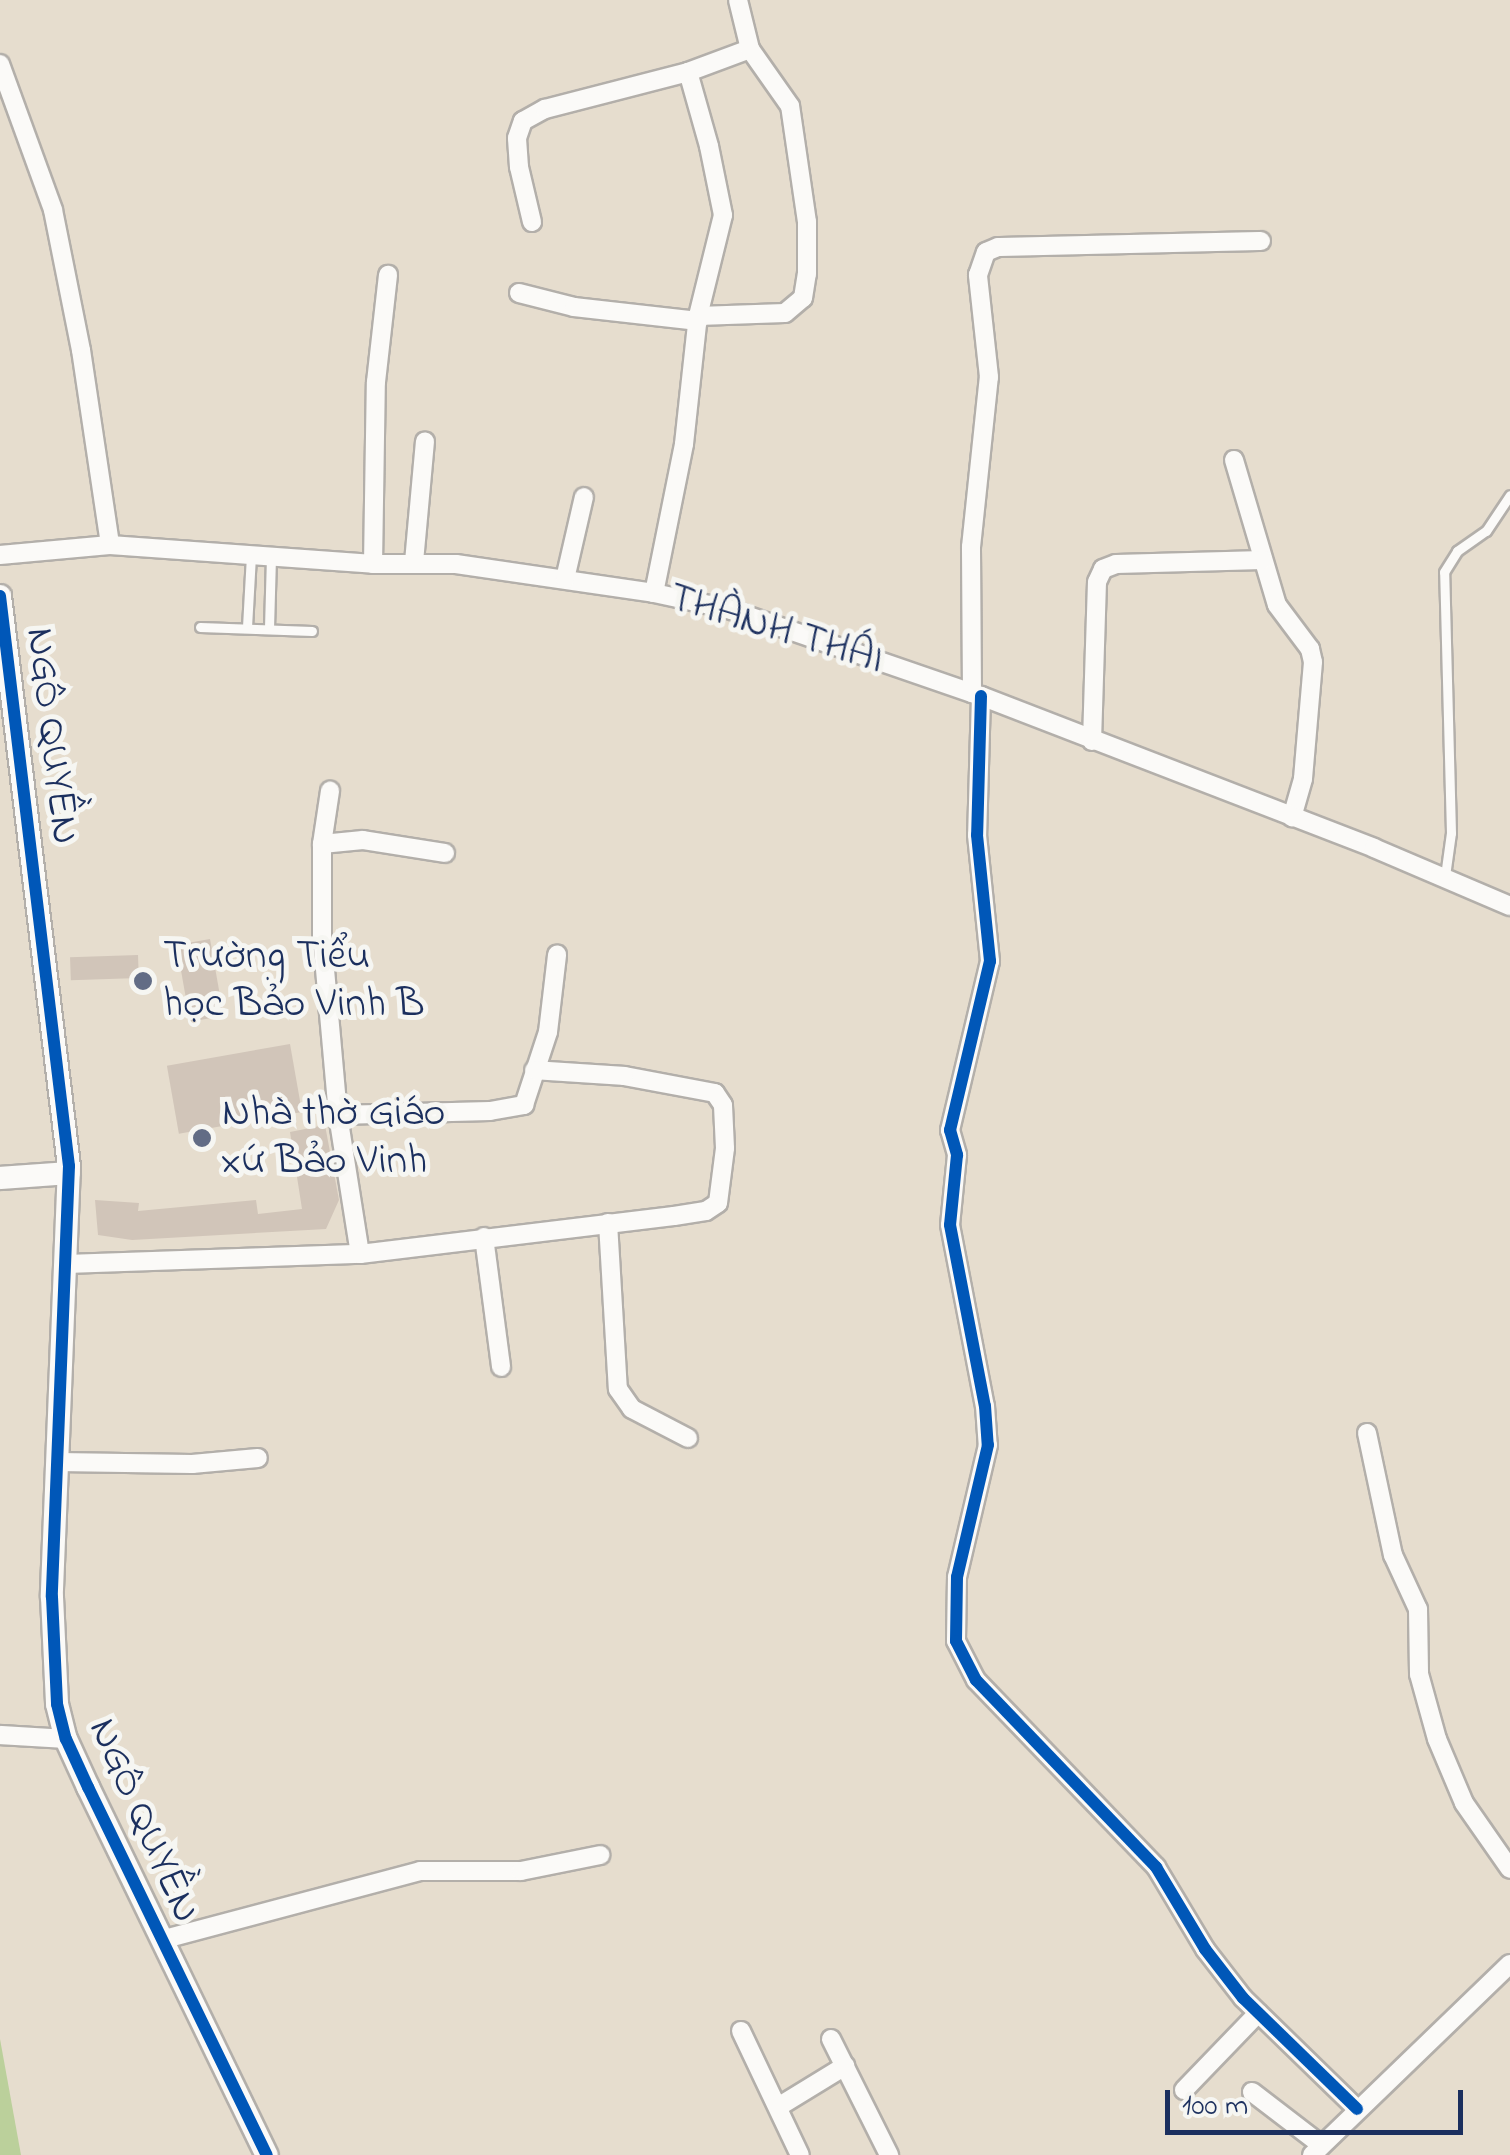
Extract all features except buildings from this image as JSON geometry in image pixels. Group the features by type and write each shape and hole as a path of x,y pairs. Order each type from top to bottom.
{"street":[{"path":"520,293 574,307 698,319 785,313 803,298 810,246 797,133 786,98 750,49 738,0"},
{"path":"532,222 518,167 517,138 524,121 546,109 688,72 750,49"},
{"path":"0,64 53,210 81,350 110,544"},
{"path":"654,593 684,444 698,319 723,215 710,146 688,72"},
{"path":"1261,241 998,247 986,252 978,275 989,377 972,547 977,835 990,960 950,1130 957,1155 950,1225 985,1406 988,1445 957,1577 956,1641 976,1680 1156,1867 1205,1949 1258,2013 1357,2109"},
{"path":"373,564 376,382 388,275"},
{"path":"414,562 425,442"},
{"path":"1234,460 1277,605 1310,649 1313,662 1302,779 1292,817"},
{"path":"565,579 584,497"},
{"name":"THÀNH THÁI","path":"0,556 110,544 373,564 414,562 654,593 769,621 976,694 1445,876 1510,906"},
{"path":"1092,742 1097,582 1103,569 1116,564 1263,560"},
{"name":"NGÔ QUYỀN","path":"0,596 69,1174 54,1665 66,1739 267,2155"},
{"path":"330,792 322,844 322,937 338,1115 360,1254"},
{"path":"322,844 363,840 446,853"},
{"path":"338,1115 520,1109 527,1100 548,1032 556,956"},
{"path":"68,1264 360,1254 706,1211 718,1203 726,1148 723,1104 715,1093 624,1076 534,1070"},
{"path":"0,1178 69,1174"},
{"path":"608,1223 618,1388 632,1409 688,1438"},
{"path":"484,1237 501,1367"},
{"path":"1367,1433 1393,1556 1418,1609 1418,1674 1437,1738 1464,1803 1510,1869"},
{"path":"58,1462 192,1464 258,1458"},
{"path":"0,1736 66,1739"},
{"path":"160,1940 420,1871 521,1872 600,1855"},
{"path":"1252,2092 1316,2150 1510,1964"},
{"path":"1184,2090 1258,2013"},
{"path":"741,2031 800,2155"},
{"path":"831,2038 889,2155"},
{"path":"778,2108 845,2066"}],"lane":[{"path":"1445,876 1451,834 1444,572 1457,551 1486,531 1510,496"},
{"path":"247,627 250,556"},
{"path":"269,628 270,557"},
{"path":"200,627 312,632"}],"green space":[{"path":"0,2039 21,2155 0,2155"}],"cycle path":[{"path":"0,596 69,1166 52,1597 57,1704 66,1739 88,1787 267,2155"},
{"path":"981,696 977,835 990,961 950,1130 957,1155 950,1225 985,1406 988,1445 957,1577 956,1641 976,1680 1156,1867 1205,1949 1243,1998 1357,2109"}],"place":[{"name":"Trường Tiểu học Bảo Vinh B","path":"143,981"},
{"name":"Nhà thờ Giáo xứ Bảo Vinh","path":"202,1138"}]}
